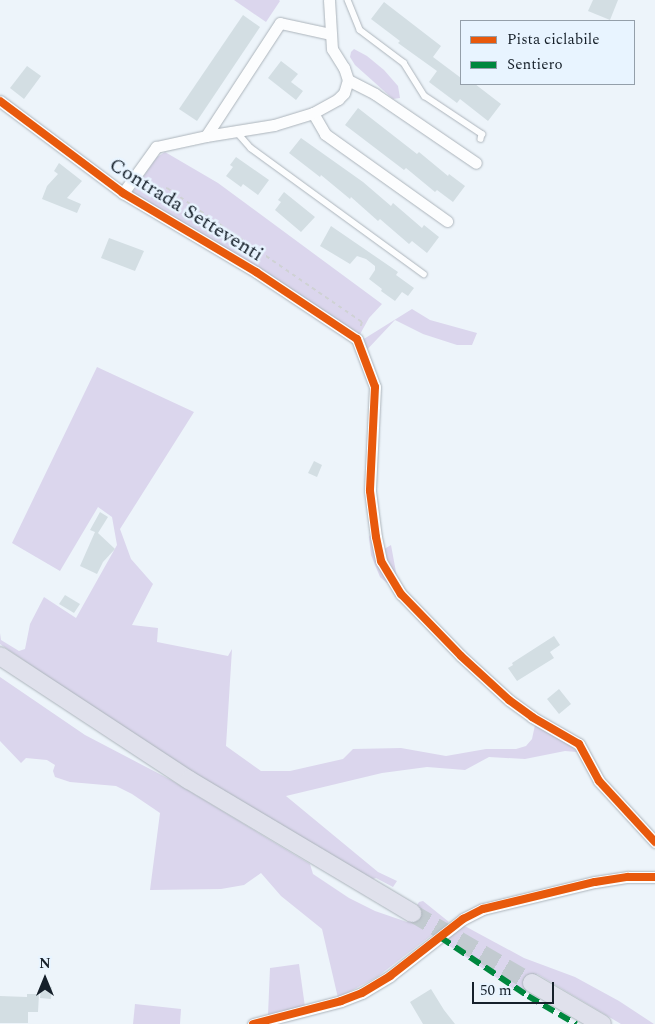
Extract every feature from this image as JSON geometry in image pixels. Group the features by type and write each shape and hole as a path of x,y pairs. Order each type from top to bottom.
{"highway":[{"path":"4,660 189,780 412,913"},
{"path":"532,983 602,1024"}],"street":[{"path":"122,193 150,152 156,147 206,136 274,125 313,112 338,99 344,93 348,80 344,68 332,50 329,0"},
{"path":"206,136 280,23 330,34"},
{"path":"348,80 375,94 476,163"},
{"name":"Contrada Setteventi","path":"0,101 122,193 256,272 357,340"},
{"path":"313,112 325,134 447,220"},
{"path":"357,340 375,387 370,491 376,537 381,560 401,594 462,656 509,700 532,717 579,744 599,781 655,842"},
{"path":"253,1024 341,1001 362,993 390,976 462,919 482,909 504,902 595,882 628,877 655,876"}],"lane":[{"path":"348,0 360,30 404,63 425,96 482,134 481,139"},
{"path":"236,131 251,148 424,274"}],"path":[{"path":"122,193 167,188 362,322 357,340"}],"shaded area":[{"path":"234,0 279,0 280,1 266,22"},
{"path":"354,49 367,56 384,70 398,86 400,98 393,99 355,65 350,57"},
{"path":"165,152 218,183 382,304 369,318 359,336 260,268 132,193 157,157"},
{"path":"412,309 430,320 477,333 472,345 457,345 423,334 395,320 363,354 359,342"},
{"path":"97,367 194,412 120,529 131,559 153,584 132,625 158,628 157,642 228,656 232,649 226,746 261,771 290,771 343,759 353,749 401,748 446,756 486,749 516,749 526,746 532,739 535,725 567,741 577,752 565,751 525,759 489,757 465,770 427,767 382,773 286,796 378,872 397,881 393,887 376,878 373,879 270,820 122,728 0,644 0,633 1,640 19,651 25,649 30,624 44,597 76,618 117,545 112,517 98,507 60,571 12,543"},
{"path":"374,526 381,551 391,545 398,583 387,583 380,577 371,555 369,537"},
{"path":"0,677 85,735 171,780 310,864 313,874 349,898 375,911 407,922 419,902 423,901 449,922 377,977 338,998 322,929 281,896 261,873 244,885 221,889 150,890 160,813 132,794 116,786 70,782 55,777 53,771 55,765 47,760 26,758 21,763 0,741"},
{"path":"461,924 524,958 575,977 619,1001 654,1024 621,1024 537,974 526,993 515,990 442,941"},
{"path":"299,964 305,1007 268,1015 270,968"},
{"path":"135,1004 181,1009 180,1024 133,1024"}],"building":[{"path":"593,0 618,0 610,20 588,11"},
{"path":"384,2 441,46 433,57 460,77 460,85 476,85 501,104 488,121 460,99 457,103 429,82 437,71 398,43 400,41 371,19"},
{"path":"243,15 260,27 197,121 179,109"},
{"path":"281,61 298,74 291,82 303,91 296,100 268,78"},
{"path":"27,66 41,76 24,99 10,88"},
{"path":"358,108 417,154 419,152 448,176 449,174 465,186 453,202 437,190 435,192 406,168 404,170 345,125"},
{"path":"301,138 363,182 391,206 393,203 422,228 424,225 439,237 427,253 412,241 409,244 380,219 378,221 351,197 350,199 321,175 320,177 289,153"},
{"path":"236,157 269,180 258,195 243,184 241,187 226,176 233,167 230,165"},
{"path":"59,163 82,181 67,198 81,204 77,213 42,199 47,186 58,174 54,171"},
{"path":"284,192 315,217 301,232 275,210 281,202 278,200"},
{"path":"331,226 398,272 396,275 414,288 408,296 402,292 395,301 381,291 382,289 369,279 375,270 375,266 366,259 357,256 350,264 320,246"},
{"path":"109,238 144,251 135,271 101,258"},
{"path":"314,461 322,465 317,477 308,473"},
{"path":"100,512 108,517 98,533 115,549 103,562 97,574 80,566 95,532 90,530"},
{"path":"65,595 80,604 74,613 59,604"},
{"path":"554,636 560,645 550,652 554,658 517,681 508,668 513,665 512,663"},
{"path":"559,689 571,704 559,714 547,699"},
{"path":"41,986 52,987 51,999 40,998"},
{"path":"431,989 455,1024 423,1024 410,1002"},
{"path":"27,994 39,994 38,1012 28,1012 28,1023 0,1023 0,996 27,997"}],"tunnel":[{"path":"412,913 532,983"}],"marked path":[{"path":"440,937 528,996 576,1024"}],"cycle path":[{"path":"0,101 123,193 256,272 357,339 375,387 370,491 381,561 401,594 461,656 509,700 532,717 579,744 599,781 655,842"},
{"path":"253,1024 341,1001 362,993 390,976 463,919 483,909 595,882 628,877 655,877"}]}
